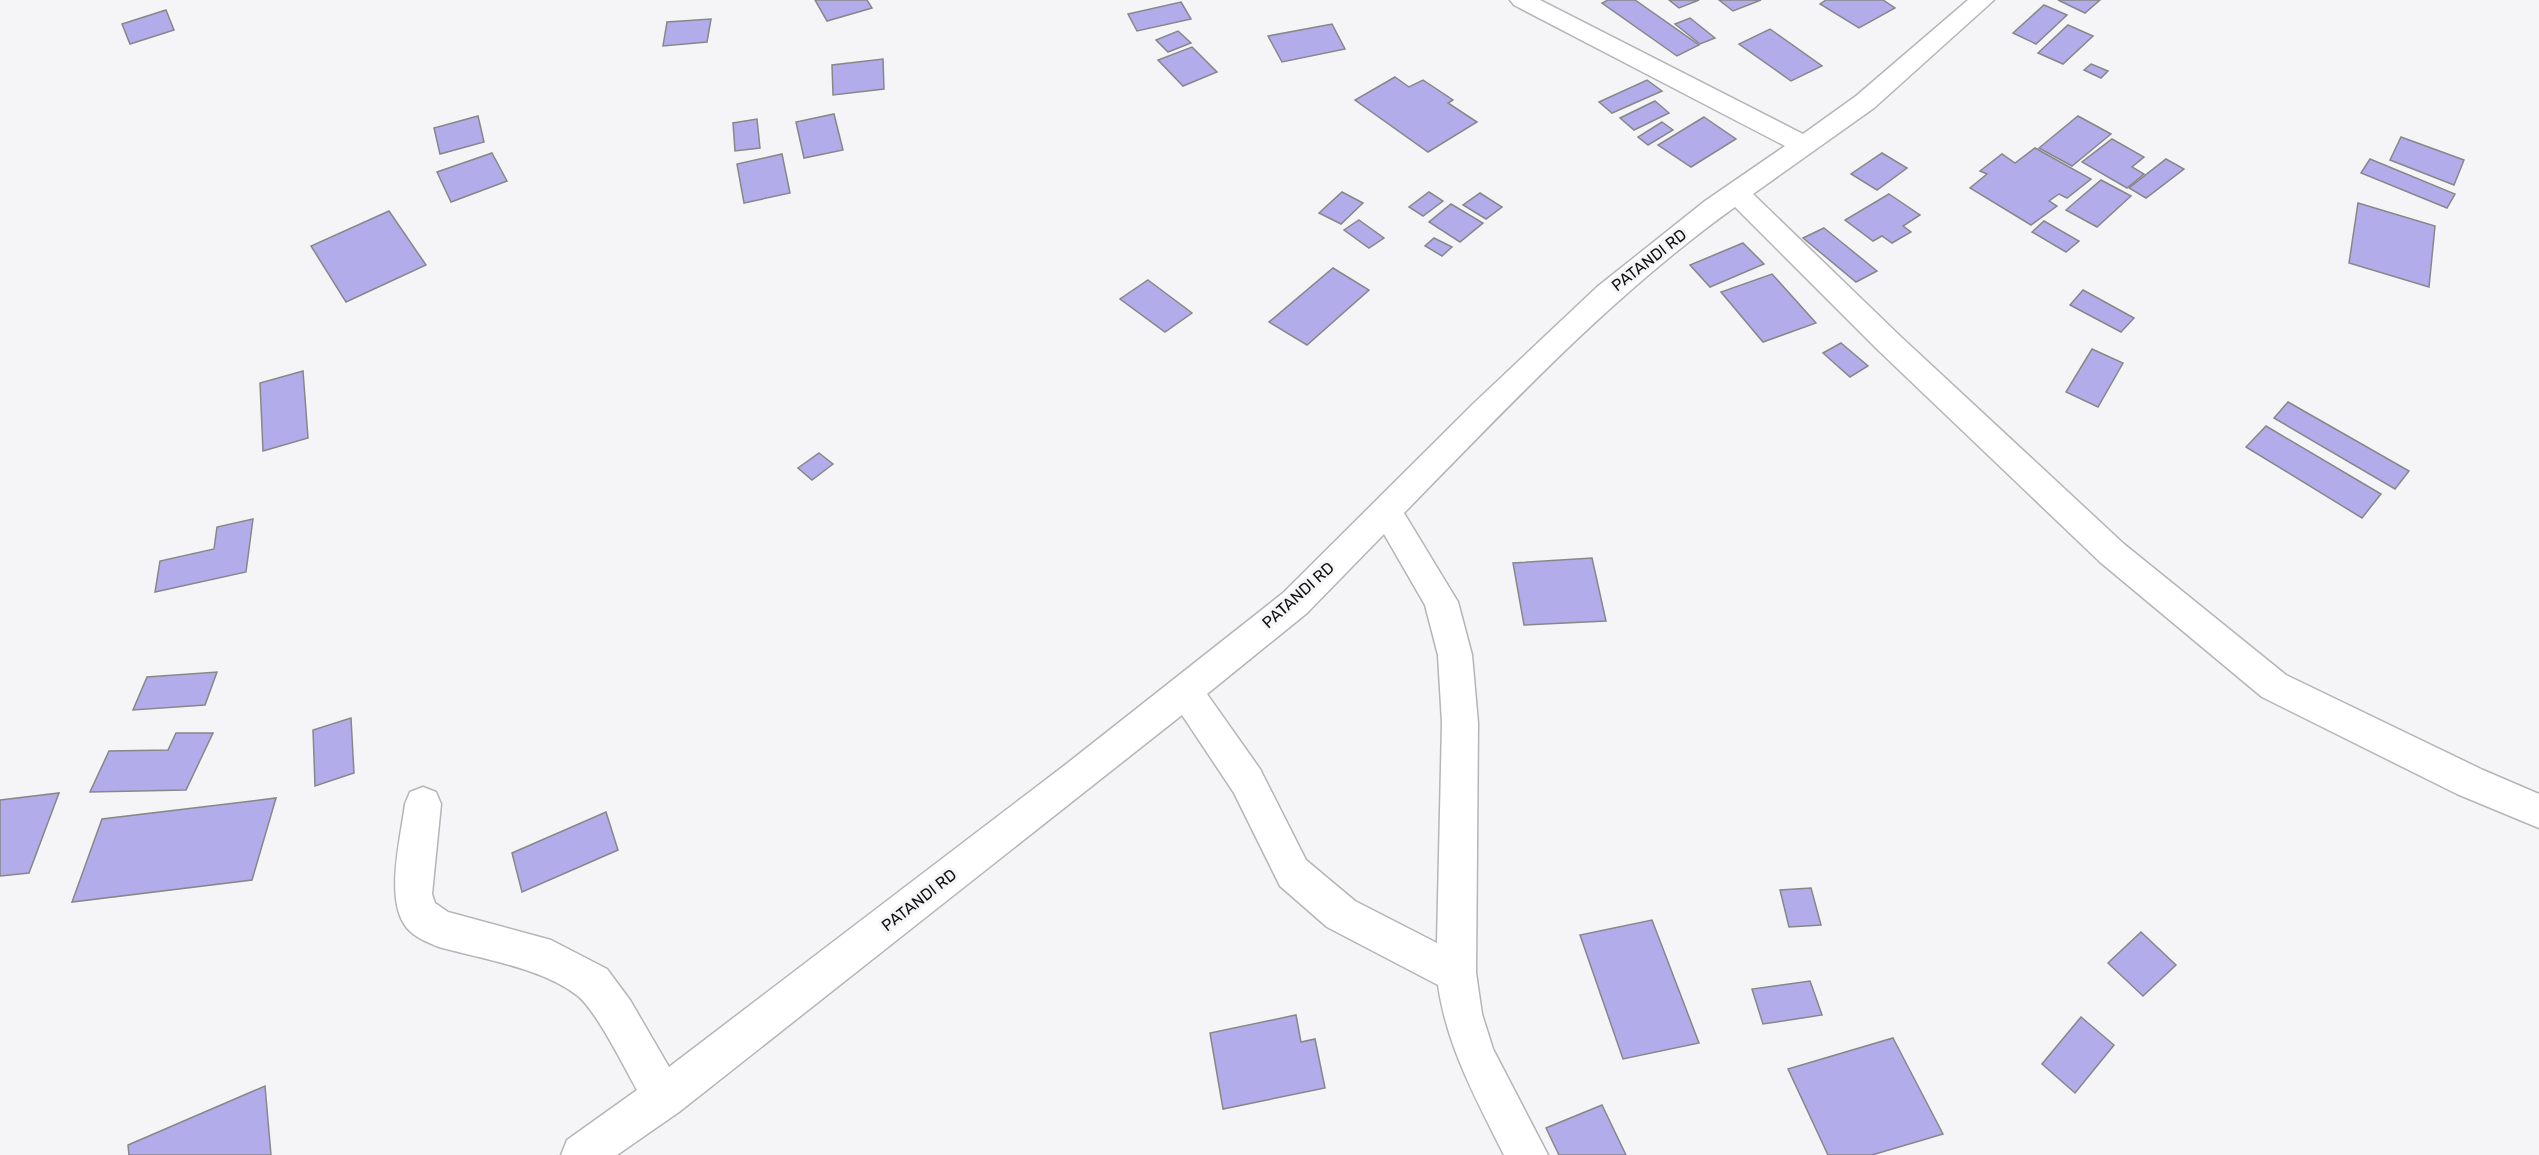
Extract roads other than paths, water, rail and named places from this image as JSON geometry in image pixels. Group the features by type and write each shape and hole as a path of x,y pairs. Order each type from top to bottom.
{"street":[{"path":"1522,0 1804,145"},
{"name":"PATANDI RD","path":"582,1155 664,1096 1078,777 1294,603 1607,294 1736,193 1865,102 1982,0"},
{"path":"1736,193 1889,343 2112,553 2274,686 2470,782 2539,811"},
{"path":"1386,510 1441,602 1455,655 1460,723 1456,973 1462,1014 1476,1057 1527,1155"},
{"path":"1185,690 1247,781 1293,873 1341,914 1456,973"},
{"path":"423,804 413,894 420,915 439,928 550,959 593,983 616,1014 664,1096"}]}
